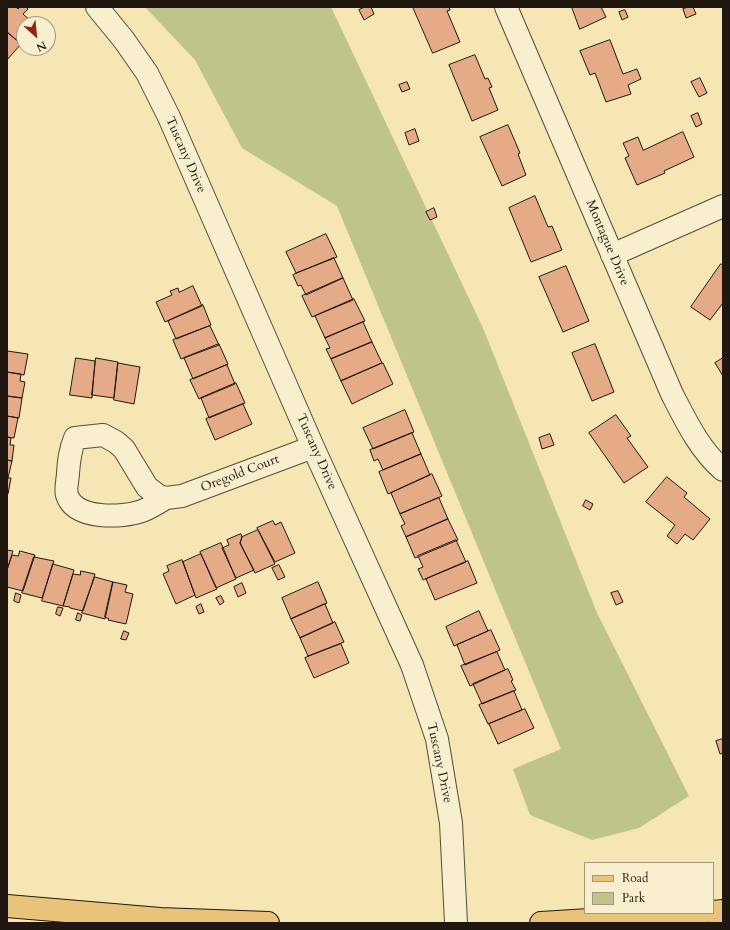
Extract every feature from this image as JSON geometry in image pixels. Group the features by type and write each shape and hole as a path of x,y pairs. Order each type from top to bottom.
{"main road":[{"path":"7,906 160,921 268,923"},
{"path":"541,923 685,914"}],"street":[{"name":"Tuscany Drive","path":"97,7 124,40 147,73 182,146 313,447 412,665 437,739 451,823 456,923"},
{"name":"Montague Drive","path":"506,7 672,394 693,435 712,461 723,470"},
{"path":"612,256 723,206"},
{"name":"Oregold Court","path":"166,498 159,496 147,487 124,449 116,442 103,435 75,438 70,451 66,494 74,506 84,512 104,515 126,515 142,511 166,498 182,496 313,447"}],"green space":[{"path":"145,7 331,7 483,328 597,613 689,796 639,828 592,840 530,815 513,769 561,749 337,206 242,148 195,60"}],"building":[{"path":"7,7 16,7 18,9 20,7 26,7 28,9 23,14 25,16 16,16 16,40 7,32"},
{"path":"365,7 371,7 374,14 364,20 359,10"},
{"path":"413,7 449,7 450,10 447,11 460,42 433,53"},
{"path":"572,7 601,7 606,17 580,29"},
{"path":"693,7 696,14 686,18 683,9"},
{"path":"625,10 628,17 622,20 619,12"},
{"path":"7,32 16,40 16,50 7,60"},
{"path":"610,40 623,74 637,69 641,79 628,85 631,94 606,102 595,73 590,75 580,51"},
{"path":"475,55 485,79 488,78 492,87 489,88 498,110 472,121 449,65"},
{"path":"700,78 707,93 699,97 691,82"},
{"path":"407,82 410,89 402,92 399,85"},
{"path":"698,113 702,124 696,127 691,116"},
{"path":"508,125 520,153 518,154 526,175 502,186 480,137"},
{"path":"415,129 419,141 409,145 405,133"},
{"path":"683,132 694,157 664,171 665,173 637,185 625,158 629,156 623,143 638,137 643,150"},
{"path":"535,196 548,227 552,226 562,250 531,262 509,208"},
{"path":"434,208 437,217 430,220 426,212"},
{"path":"326,234 337,257 296,273 286,252"},
{"path":"334,258 343,278 306,295 301,285 298,286 293,275"},
{"path":"721,264 723,265 723,303 710,320 691,307"},
{"path":"566,266 589,321 563,332 539,277"},
{"path":"343,278 353,300 312,317 302,296"},
{"path":"193,286 202,306 165,322 156,302 172,295 170,291 178,288 179,292"},
{"path":"354,299 365,321 325,338 315,316"},
{"path":"203,305 211,325 176,339 168,321"},
{"path":"363,322 372,342 331,359 326,349 330,348 325,338"},
{"path":"210,326 219,345 181,359 173,340"},
{"path":"372,342 382,363 341,381 331,359"},
{"path":"219,344 228,364 193,379 184,358"},
{"path":"595,344 614,392 592,401 572,353"},
{"path":"7,351 28,354 24,375 7,372"},
{"path":"76,358 95,361 92,398 70,395"},
{"path":"96,358 118,362 114,398 92,395"},
{"path":"723,358 723,376 715,363"},
{"path":"118,363 140,367 134,404 114,400"},
{"path":"382,363 393,384 352,404 341,381"},
{"path":"227,365 235,384 199,399 190,380"},
{"path":"7,372 21,374 20,381 25,382 22,398 7,396"},
{"path":"236,383 245,403 209,418 201,398"},
{"path":"7,396 22,398 19,418 7,416"},
{"path":"243,404 252,424 215,440 206,419"},
{"path":"405,410 414,432 373,449 363,428"},
{"path":"616,415 631,436 627,438 648,467 624,483 589,433"},
{"path":"7,416 18,418 14,438 7,437"},
{"path":"412,433 421,454 383,470 378,459 374,461 370,450"},
{"path":"550,434 554,445 542,449 539,438"},
{"path":"7,437 11,438 10,445 14,445 12,461 7,460"},
{"path":"421,454 430,475 388,494 379,472"},
{"path":"7,460 12,461 8,478 7,478"},
{"path":"432,474 442,496 400,514 391,493"},
{"path":"667,477 687,493 684,497 710,519 693,540 685,534 677,544 667,536 675,525 646,502"},
{"path":"7,478 11,478 8,494 7,494"},
{"path":"439,498 448,519 406,537 401,526 405,524 400,514"},
{"path":"586,500 593,504 590,510 583,506"},
{"path":"448,519 458,540 415,558 406,537"},
{"path":"273,521 275,525 281,522 295,553 275,562 257,528"},
{"path":"258,530 275,564 255,573 240,543 242,537"},
{"path":"241,534 242,537 240,543 254,570 236,578 222,548 229,545 227,540"},
{"path":"456,540 466,562 423,580 418,569 423,567 418,556"},
{"path":"221,543 236,579 216,588 200,552"},
{"path":"7,550 13,551 7,570"},
{"path":"20,551 35,555 23,591 7,587 7,570 12,555 18,556"},
{"path":"201,554 217,589 196,598 183,562"},
{"path":"34,557 54,561 42,598 22,593"},
{"path":"182,560 195,595 176,604 163,574 169,571 167,566"},
{"path":"468,561 477,583 435,600 426,579"},
{"path":"53,564 74,570 63,606 42,601"},
{"path":"279,565 285,577 278,580 272,568"},
{"path":"81,571 95,574 83,611 63,606 73,574 80,575"},
{"path":"95,577 113,582 105,619 82,613"},
{"path":"113,582 127,585 125,592 133,594 126,624 108,620 109,619 105,617"},
{"path":"318,582 327,603 291,619 282,598"},
{"path":"242,583 246,593 238,597 234,587"},
{"path":"618,591 623,602 616,605 611,593"},
{"path":"16,593 21,595 19,603 14,601"},
{"path":"221,596 224,602 220,605 216,598"},
{"path":"201,604 204,612 199,614 196,607"},
{"path":"325,604 333,623 300,638 291,619"},
{"path":"58,607 63,608 60,616 56,614"},
{"path":"479,611 488,631 454,646 446,627"},
{"path":"78,613 82,615 80,621 76,620"},
{"path":"335,622 344,642 308,656 300,638"},
{"path":"491,630 500,650 465,665 457,645"},
{"path":"124,631 129,633 126,640 121,639"},
{"path":"341,644 349,663 314,678 305,658"},
{"path":"497,652 505,670 470,686 461,666"},
{"path":"508,669 513,680 511,681 516,690 482,704 473,684"},
{"path":"514,691 522,710 488,724 479,705"},
{"path":"525,709 534,728 498,744 489,724"},
{"path":"723,739 723,753 720,754 716,741"}]}
